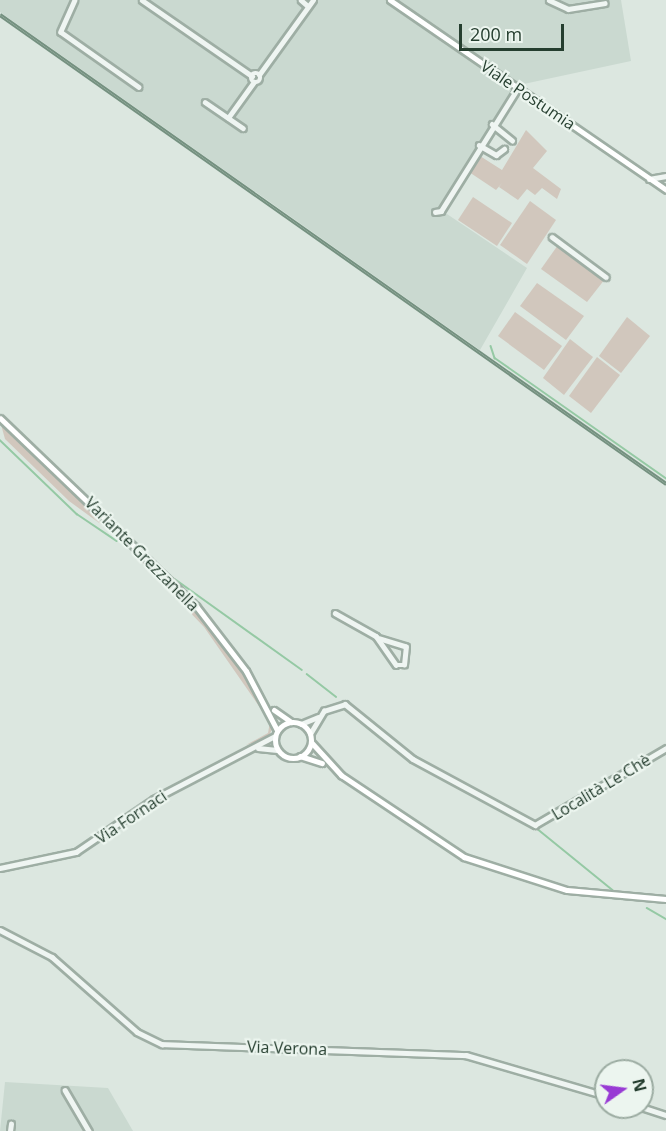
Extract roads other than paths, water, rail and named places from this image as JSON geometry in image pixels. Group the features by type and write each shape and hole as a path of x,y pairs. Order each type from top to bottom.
{"main road":[{"name":"Viale Postumia","path":"390,0 666,190"},
{"name":"Variante Grezzanella","path":"0,418 196,606 268,705 291,722 301,724"},
{"name":"Variante Grezzanella","path":"268,705 276,733 277,750"},
{"path":"276,733 291,722"},
{"path":"301,724 310,734 311,742 326,765"},
{"path":"300,756 311,742"},
{"path":"277,750 290,758 300,756 326,765 407,824 473,861 567,890 666,899"}],"street":[{"path":"75,0 61,32 139,87"},
{"path":"142,0 253,79"},
{"path":"301,0 308,6"},
{"path":"228,118 253,79 259,75 313,0"},
{"path":"549,0 568,9 604,3"},
{"path":"435,212 441,211 492,124 518,88"},
{"path":"205,102 243,128"},
{"path":"492,124 512,140"},
{"path":"479,145 496,155 504,149"},
{"path":"649,179 666,176"},
{"path":"552,237 606,277"},
{"path":"335,613 379,639 406,647 404,665 396,665 379,639"},
{"name":"Località Le Chè","path":"318,717 335,704 345,704 419,762 535,825 666,748"},
{"path":"301,724 318,717"},
{"path":"310,734 318,717"},
{"name":"Via Fornaci","path":"0,868 76,852 154,799 255,748 276,733"},
{"path":"255,748 277,750"},
{"name":"Via Verona","path":"0,930 52,957 137,1032 162,1044 466,1055 594,1092"},
{"path":"65,1090 89,1131"},
{"path":"10,1131 11,1124"}],"waterway":[{"path":"491,346 495,358 666,478"},
{"path":"0,440 77,514 117,541"},
{"path":"175,579 302,670"},
{"path":"307,674 336,697"},
{"path":"368,725 404,754"},
{"path":"534,826 614,891"},
{"path":"647,908 666,919"}],"railway":[{"path":"0,15 666,484"}]}
